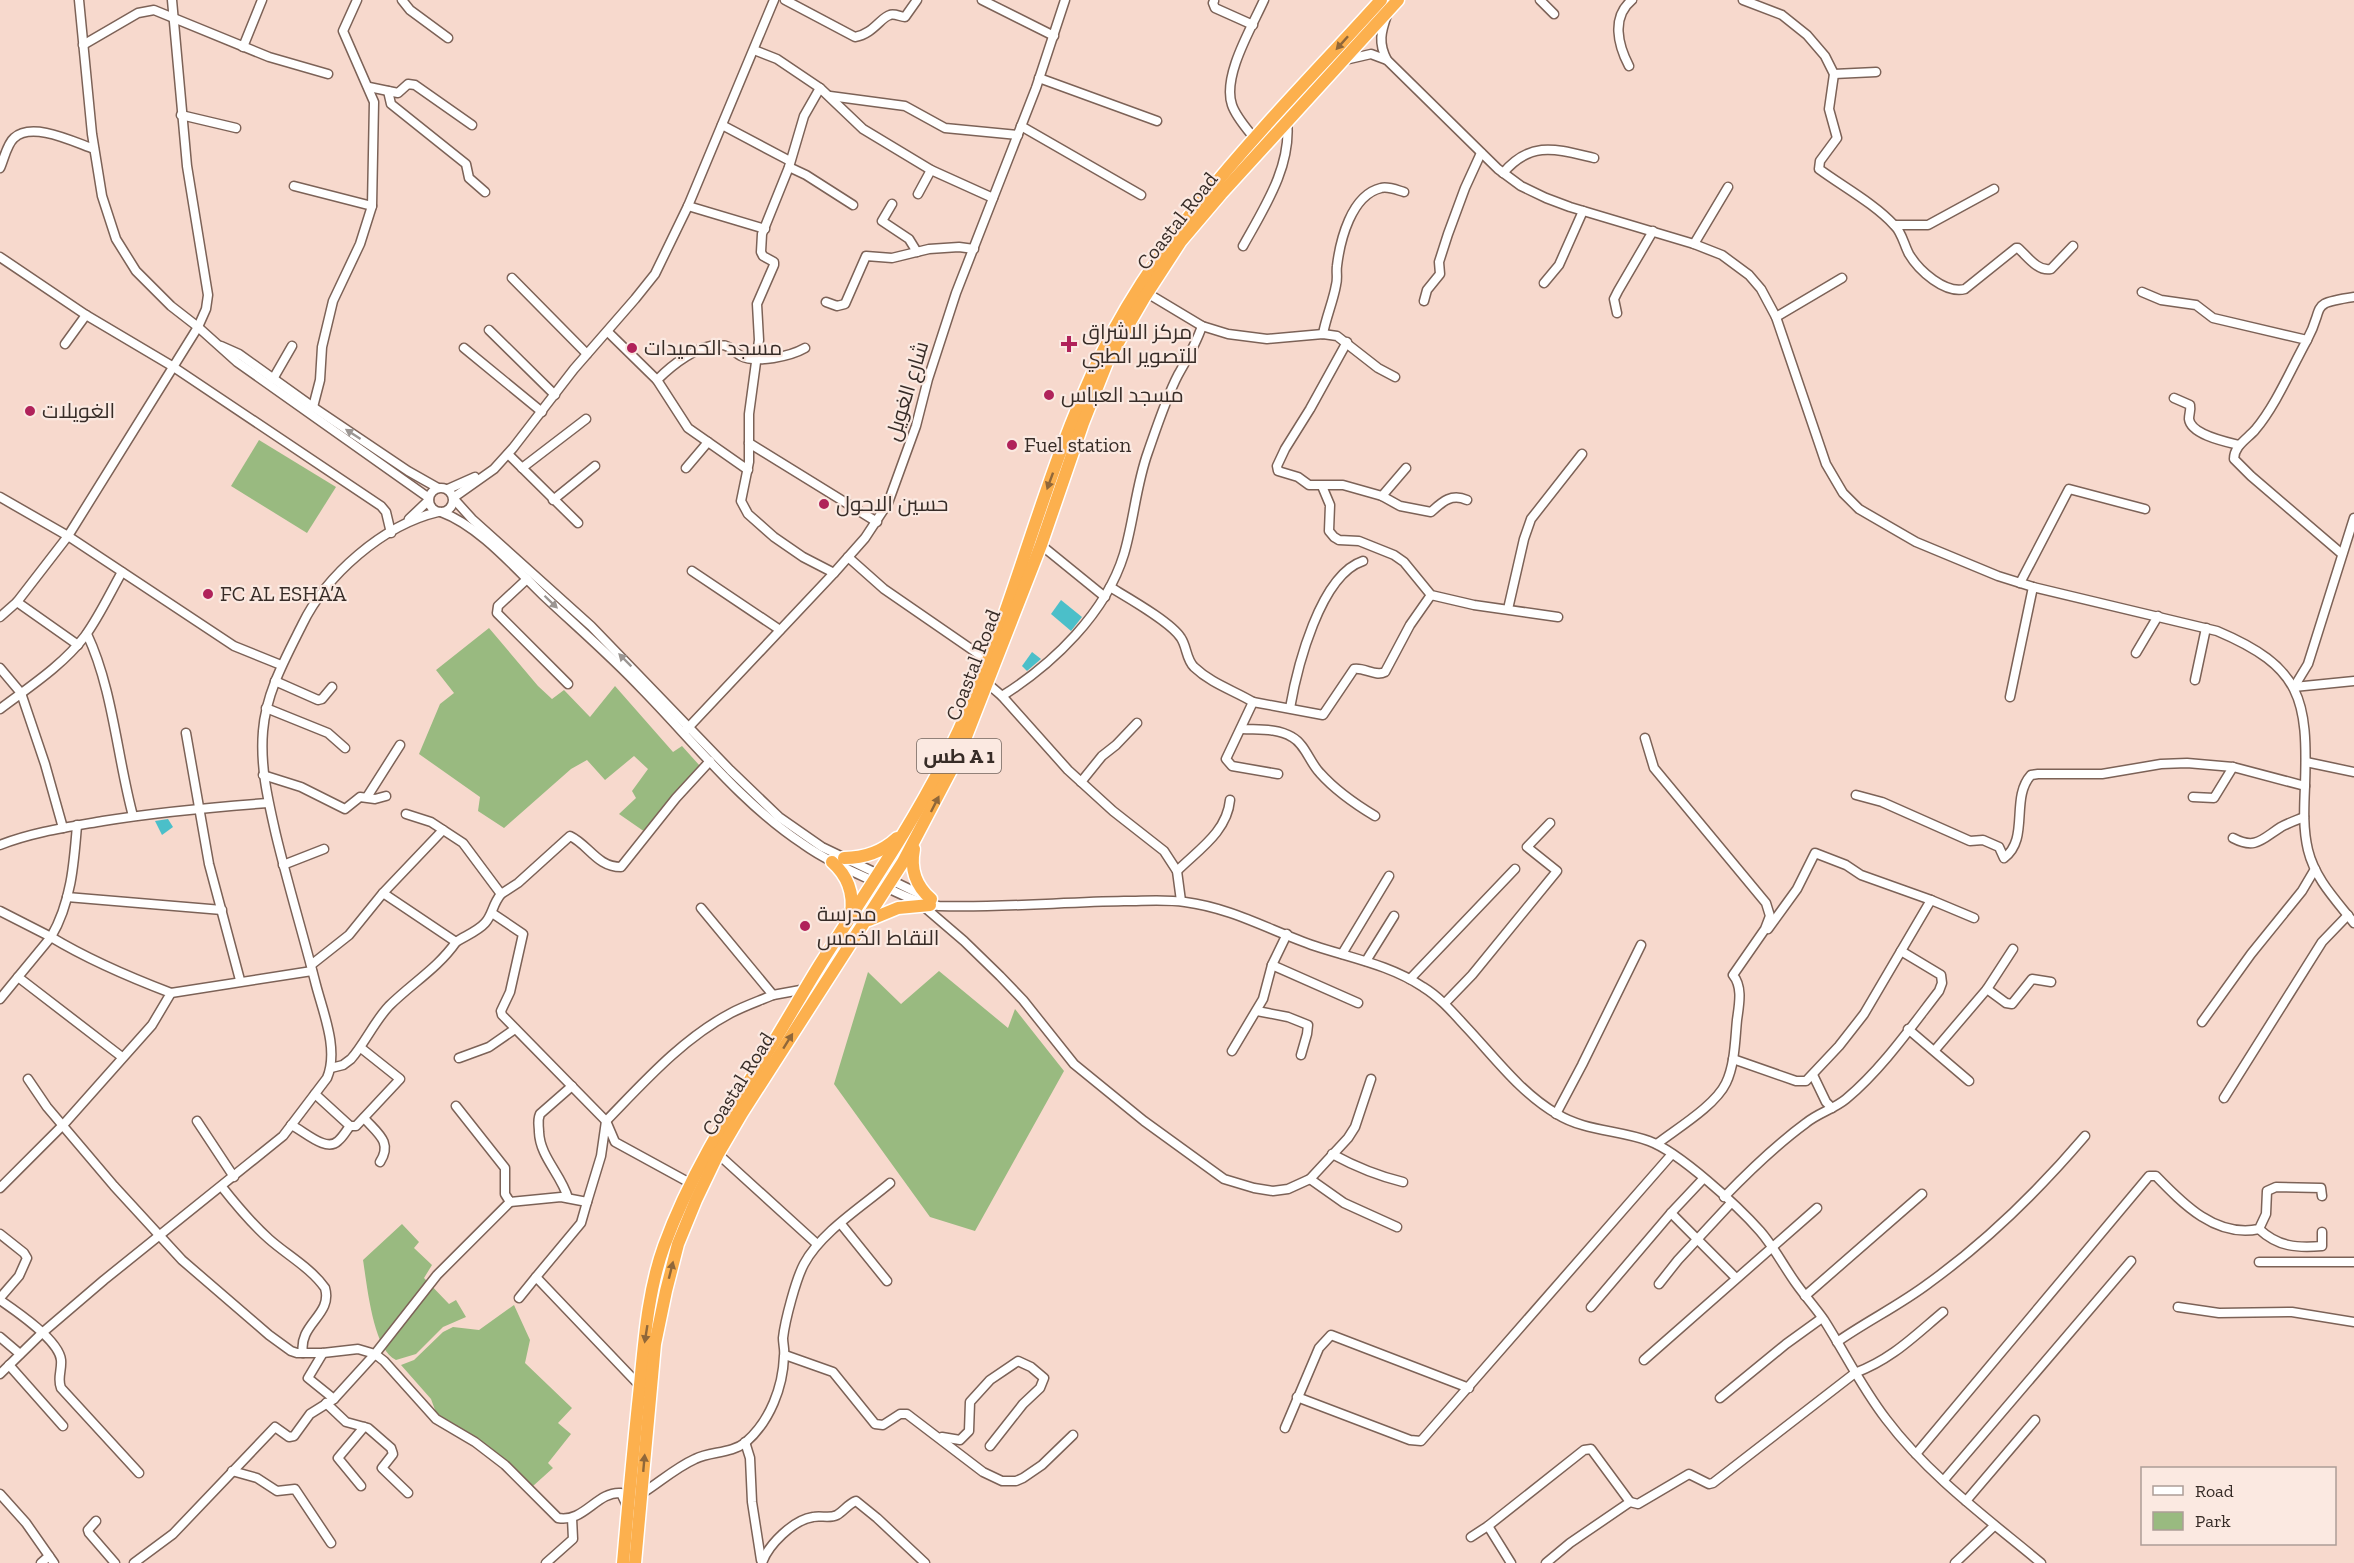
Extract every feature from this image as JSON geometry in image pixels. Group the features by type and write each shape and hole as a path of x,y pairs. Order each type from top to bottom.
{"highway":[{"name":"Coastal Road","path":"623,1563 644,1342 662,1250 706,1150 906,829 948,754 987,660 1071,424 1101,354 1138,289 1176,232 1255,140 1385,5 1398,0"},
{"name":"Coastal Road","path":"635,1563 655,1344 678,1244 718,1154 824,984 890,884 916,840 958,757 1041,544 1083,423 1108,360 1181,241 1342,62 1385,5"},
{"path":"847,925 852,896 838,860 877,852 890,844 906,829"},
{"path":"866,922 890,910 928,903 914,875 912,860 916,840"}],"street":[{"path":"79,0 94,149 107,212 116,239 125,255 150,286 233,359 417,490 429,499 430,506 454,518 496,550 686,729 697,735 779,817 838,860"},
{"path":"0,616 17,602 68,536 198,327 206,309 208,295 186,166 172,0"},
{"path":"243,47 262,0"},
{"path":"313,408 320,380 322,346 333,301 360,244 372,206 374,102 369,87 354,61 343,31 357,0"},
{"path":"402,0 410,10 448,38"},
{"path":"420,514 440,512 450,508 457,496 499,464 655,274 688,206 774,0"},
{"path":"784,0 855,37 873,30 888,15 905,17 917,0"},
{"path":"982,0 1054,36"},
{"name":"شارع الغويل","path":"686,729 834,573 877,522 888,504 916,426 938,347 1039,78 1065,0"},
{"path":"1255,140 1236,113 1230,97 1232,73 1264,0"},
{"path":"1540,0 1554,14"},
{"path":"1629,66 1620,46 1618,28 1620,14 1632,0"},
{"path":"1743,0 1782,15 1807,35 1825,56 1834,74 1829,109 1837,138 1820,160 1819,169 1896,225 1910,255 1931,278 1953,290 1965,289 2016,248 2041,269 2046,270 2051,269 2073,246"},
{"path":"1214,1 1215,8 1253,25"},
{"path":"1385,5 1380,40 1387,60"},
{"path":"84,45 144,11 154,10 243,47 328,74"},
{"path":"754,51 777,59 820,88 863,129 931,170 993,198"},
{"path":"1342,62 1371,54 1387,60 1503,173 1546,198 1694,244 1722,255 1749,275 1761,289 1776,317 1826,464 1843,493 1859,509 1916,542 2020,583 2205,628 2237,639 2258,652 2281,671 2294,687 2303,716 2306,762 2304,817 2308,849 2315,869 2328,891 2354,923"},
{"path":"1834,74 1876,72"},
{"path":"1039,78 1157,121"},
{"path":"369,87 398,93 408,84 414,85 472,125"},
{"path":"820,88 804,116 790,164 765,229 761,252 763,256 774,262 774,265 757,304 759,340 752,386 748,470 741,501 748,514 774,537 803,557 834,573"},
{"path":"388,91 392,104 466,164 469,178 485,192"},
{"path":"830,96 905,106 945,128 1019,131 1141,195"},
{"path":"181,115 236,128"},
{"path":"1243,246 1283,165 1288,140 1287,121"},
{"path":"722,125 790,164 853,205"},
{"path":"1,162 12,139 20,134 39,131 94,149"},
{"path":"1503,173 1513,161 1537,149 1559,150 1594,158"},
{"path":"1424,302 1427,290 1440,274 1439,262 1448,234 1481,153"},
{"path":"918,194 931,170"},
{"path":"294,186 372,206"},
{"path":"1323,334 1336,286 1337,264 1349,219 1355,208 1375,190 1383,187 1404,192"},
{"path":"1694,244 1728,187"},
{"path":"1896,225 1928,225 1994,189"},
{"path":"892,204 882,221 909,238 917,252"},
{"path":"688,206 765,229"},
{"path":"1544,283 1558,266 1582,211"},
{"path":"1617,313 1614,300 1653,231"},
{"path":"826,302 837,306 845,304 866,256 892,258 929,249 959,247 974,249"},
{"path":"0,257 86,315 172,366 381,506 386,512 387,522 394,531"},
{"path":"512,278 587,354"},
{"path":"1776,317 1842,278"},
{"path":"2142,292 2161,300 2196,304 2213,318 2307,340"},
{"path":"1147,293 1202,326 1228,334 1267,339 1323,334 1337,336 1369,361 1395,377"},
{"path":"2342,554 2238,465 2234,459 2234,453 2267,414 2307,340 2322,303 2354,297"},
{"path":"65,344 86,315"},
{"path":"1002,696 1065,645 1105,597 1124,553 1148,451 1178,376 1192,351 1202,326"},
{"path":"489,330 555,395"},
{"path":"608,332 657,380 688,428 748,470"},
{"path":"1347,342 1277,465 1278,471 1298,477 1309,485 1342,485 1382,496 1400,506 1430,512 1446,499 1454,497 1467,500"},
{"path":"218,344 239,354 313,408 408,471 438,488 448,489 499,464"},
{"path":"657,380 689,355 713,346 727,345 743,357 757,358 791,355 805,348"},
{"path":"273,379 292,346"},
{"path":"464,348 542,412"},
{"path":"2174,398 2190,405 2189,419 2195,429 2212,438 2240,445"},
{"path":"522,468 586,419"},
{"path":"686,468 708,442"},
{"path":"749,443 877,522"},
{"path":"508,454 578,523"},
{"path":"1508,609 1524,539 1531,519 1582,454"},
{"path":"553,500 595,466"},
{"path":"1382,496 1406,468"},
{"path":"1322,486 1330,505 1329,531 1334,537 1339,540 1359,541 1394,555 1404,562 1431,595 1463,603 1558,617"},
{"path":"0,1374 42,1333 283,1136 315,1094 331,1068 327,1027 268,803 263,775 263,730 266,708 281,665 321,591 343,567 420,514 432,492 438,488"},
{"path":"448,489 457,496 463,510 583,618 676,712 710,761 773,822 801,843 928,903 952,906 1181,901 1231,911 1410,979 1445,1003 1523,1087 1556,1114 1576,1123 1657,1144 1672,1154 1728,1200 1753,1223 1772,1246 1822,1318 1887,1421 1916,1454 1994,1527 2042,1563"},
{"path":"2020,583 2069,489 2145,509"},
{"path":"417,490 420,514"},
{"path":"0,496 68,536 234,646 281,665"},
{"path":"420,514 454,518"},
{"path":"2294,687 2308,664 2354,518"},
{"path":"1041,544 1105,597"},
{"path":"848,557 884,589 987,660"},
{"path":"1290,708 1300,666 1320,606 1353,566 1363,561"},
{"path":"692,571 780,630"},
{"path":"0,709 78,645 87,634 122,572"},
{"path":"527,579 498,606 497,613 568,684"},
{"path":"1110,587 1151,613 1181,637 1190,663 1219,686 1253,702 1323,715 1354,669 1359,668 1381,674 1385,672 1410,625 1431,595"},
{"path":"2010,697 2033,587"},
{"path":"17,602 78,645"},
{"path":"2136,653 2158,616"},
{"path":"2195,680 2205,628"},
{"path":"87,634 101,671 133,816"},
{"path":"0,668 21,693 45,764 63,828"},
{"path":"275,681 318,700 322,699 332,687"},
{"path":"2294,687 2354,681"},
{"path":"988,684 1002,696 1044,745 1081,782 1113,811 1164,851 1177,871 1181,901"},
{"path":"1253,702 1226,759 1232,766 1278,774"},
{"path":"266,708 328,733 345,748"},
{"path":"676,712 690,716 699,715 697,735"},
{"path":"1081,782 1102,756 1137,723"},
{"path":"1242,729 1268,729 1291,736 1297,740 1318,772 1333,787 1375,816"},
{"path":"186,733 198,808 240,981"},
{"path":"1645,738 1654,768 1766,903 1770,916 1765,929 1733,975 1738,981"},
{"path":"367,797 400,745"},
{"path":"331,1068 343,1065 361,1047 387,1008 406,989 441,962 456,942 481,927 492,913 492,907 501,894 518,883 570,836 595,858 612,866 621,867 676,798 710,761"},
{"path":"2306,762 2354,772"},
{"path":"1856,795 1882,802 1970,841 1983,840 1999,847 2004,858 2017,840 2024,788 2031,776 2051,773 2102,774 2161,764 2187,763 2232,767 2305,786"},
{"path":"2193,797 2214,798 2232,767"},
{"path":"263,775 301,787 345,809 358,798 386,796"},
{"path":"1177,871 1217,833 1228,810 1230,800"},
{"path":"1,841 133,816 268,803"},
{"path":"406,814 422,818 467,846 501,894"},
{"path":"2233,838 2244,844 2261,842 2282,827 2304,817"},
{"path":"1445,1003 1472,975 1557,871 1527,847 1550,823"},
{"path":"0,999 51,937 61,918 74,868 77,825"},
{"path":"0,911 72,950 171,993 200,989 312,968 349,935 383,893 443,830"},
{"path":"283,864 324,849"},
{"path":"1657,1144 1718,1095 1727,1082 1733,1059 1739,1001 1738,981 1747,957 1797,889 1815,853 1823,854 1884,884 1974,918"},
{"path":"1410,979 1515,869"},
{"path":"2202,1022 2251,954 2302,891 2315,869"},
{"path":"1342,954 1389,876"},
{"path":"383,893 456,942"},
{"path":"67,897 222,910"},
{"path":"1733,1059 1796,1081 1806,1081 1864,1014 1930,900"},
{"path":"928,903 1023,1000 1074,1064 1204,1166 1224,1179 1273,1191 1288,1189 1310,1179 1348,1138 1355,1127 1371,1079"},
{"path":"701,908 773,995"},
{"path":"492,913 523,934 510,992 501,1011 504,1017 606,1121 615,1142 690,1183"},
{"path":"2224,1098 2322,942 2348,915"},
{"path":"1366,961 1394,916"},
{"path":"1232,1051 1263,999 1272,965 1287,934"},
{"path":"1556,1114 1641,945"},
{"path":"1935,1050 1988,989 2013,949"},
{"path":"1659,1284 1773,1148 1809,1120 1846,1099 1871,1073 1939,990 1941,975 1901,951"},
{"path":"1272,965 1358,1003"},
{"path":"18,977 122,1057"},
{"path":"1988,989 2006,1004 2012,1004 2032,979 2051,981"},
{"path":"519,1298 581,1222 601,1156 606,1121 652,1073 681,1047 731,1013 773,995 806,988"},
{"path":"0,1188 64,1124 152,1025 171,993"},
{"path":"1257,1011 1288,1017 1308,1025 1301,1055"},
{"path":"459,1058 489,1047 515,1029"},
{"path":"1908,1029 1969,1081"},
{"path":"315,1094 350,1126 356,1126 364,1118 400,1079 361,1047"},
{"path":"1813,1075 1826,1102 1832,1108"},
{"path":"28,1079 47,1107 64,1124 114,1186 182,1260 268,1335 291,1351 323,1353 358,1349 375,1354 436,1419 475,1442 498,1459 558,1518 572,1518 612,1492 621,1493 628,1507"},
{"path":"568,1198 565,1188 539,1143 538,1119 540,1114 572,1086"},
{"path":"456,1106 505,1168 505,1194 510,1202"},
{"path":"364,1118 386,1144 386,1153 381,1162"},
{"path":"197,1121 234,1177"},
{"path":"291,1125 330,1145 337,1143 350,1126"},
{"path":"1837,1342 1922,1288 1961,1258 2019,1208 2085,1136"},
{"path":"718,1154 817,1244"},
{"path":"1332,1154 1365,1170 1403,1182"},
{"path":"1297,1397 1410,1440 1421,1441 1672,1154"},
{"path":"1916,1454 2149,1176 2156,1176 2186,1206 2205,1219 2244,1232 2259,1229"},
{"path":"1310,1179 1344,1203 1397,1227"},
{"path":"1591,1307 1703,1179"},
{"path":"641,1494 698,1457 728,1451 745,1442 761,1424 777,1396 784,1355 785,1326 804,1265 817,1244 891,1183"},
{"path":"222,1187 244,1216 298,1261 325,1288 327,1294 323,1308 303,1336 303,1353"},
{"path":"2259,1229 2266,1214 2266,1191 2276,1187 2321,1188 2322,1196"},
{"path":"1805,1296 1922,1194"},
{"path":"134,1563 173,1534 275,1427 292,1437 310,1414 334,1399 375,1354 437,1275 510,1202 568,1198 587,1202"},
{"path":"1644,1360 1817,1208"},
{"path":"1671,1213 1736,1278"},
{"path":"841,1224 887,1281"},
{"path":"2259,1229 2268,1237 2287,1246 2307,1248 2322,1246 2322,1232"},
{"path":"0,1234 27,1258 20,1276 0,1299 42,1333 58,1352 61,1361 58,1381 61,1388 139,1473"},
{"path":"1944,1480 2131,1261"},
{"path":"2259,1262 2354,1262"},
{"path":"536,1278 640,1386"},
{"path":"2178,1307 2219,1313 2292,1312 2354,1322"},
{"path":"1471,1537 1584,1450 1591,1449 1630,1502 1638,1504 1689,1474 1708,1484 1713,1483 1855,1373 1881,1362 1943,1312"},
{"path":"1720,1398 1822,1318"},
{"path":"1285,1428 1319,1348 1330,1335 1469,1388"},
{"path":"0,1337 20,1354"},
{"path":"323,1353 308,1378 334,1399"},
{"path":"784,1355 833,1372 875,1424 883,1425 903,1413 993,1478 1016,1481 1041,1465 1073,1435"},
{"path":"936,1436 960,1440 969,1431 970,1402 1005,1368 1018,1361 1031,1367 1044,1378 1040,1388 1023,1404 990,1446"},
{"path":"9,1365 63,1426"},
{"path":"326,1403 346,1422 368,1428 393,1451 382,1468 408,1493"},
{"path":"1966,1501 2035,1420"},
{"path":"361,1486 338,1458 364,1427"},
{"path":"745,1442 750,1458 752,1502 762,1563"},
{"path":"232,1471 257,1478 277,1491 295,1489 331,1543"},
{"path":"0,1494 26,1523 51,1560 41,1563"},
{"path":"762,1563 768,1550 795,1526 812,1517 839,1514 856,1502 925,1563"},
{"path":"1546,1563 1570,1543 1630,1502"},
{"path":"546,1563 573,1539 572,1518"},
{"path":"96,1521 88,1530 89,1533 115,1563"},
{"path":"1488,1526 1511,1563"},
{"path":"1955,1563 1994,1527"}],"green space":[{"path":"259,440 336,487 307,533 231,486"},
{"path":"489,628 538,686 552,699 564,690 590,717 615,686 673,752 682,746 700,766 645,832 619,814 636,798 632,791 648,769 634,756 605,780 587,760 571,769 504,828 478,811 480,797 419,754 440,704 454,693 436,670"},
{"path":"939,971 1008,1028 1015,1009 1064,1071 975,1231 930,1217 834,1084 868,972 901,1004"},
{"path":"402,1224 419,1242 414,1248 432,1265 424,1278 449,1304 456,1300 466,1317 443,1327 416,1354 396,1360 388,1354 382,1344 372,1315 363,1260"},
{"path":"514,1305 530,1340 525,1363 572,1408 558,1423 571,1434 548,1463 553,1468 533,1486 478,1444 438,1418 431,1399 401,1365 414,1360 443,1332 453,1327 479,1330"}],"water":[{"path":"1061,600 1082,617 1071,631 1051,614"},
{"path":"1032,652 1041,659 1027,671 1022,666"},
{"path":"168,819 173,827 162,835 155,821"}],"place":[{"name":"مركز الاشراق للتصوير الطبي","path":"1069,344"},
{"name":"مسجد الحميدات","path":"632,348"},
{"name":"مسجد العباس","path":"1049,395"},
{"name":"الغويلات","path":"30,411"},
{"name":"Fuel station","path":"1012,445"},
{"name":"حسين الاحول","path":"824,504"},
{"name":"FC AL ESHA’A","path":"208,594"},
{"name":"مدرسة النقاط الخمس","path":"805,926"}]}
